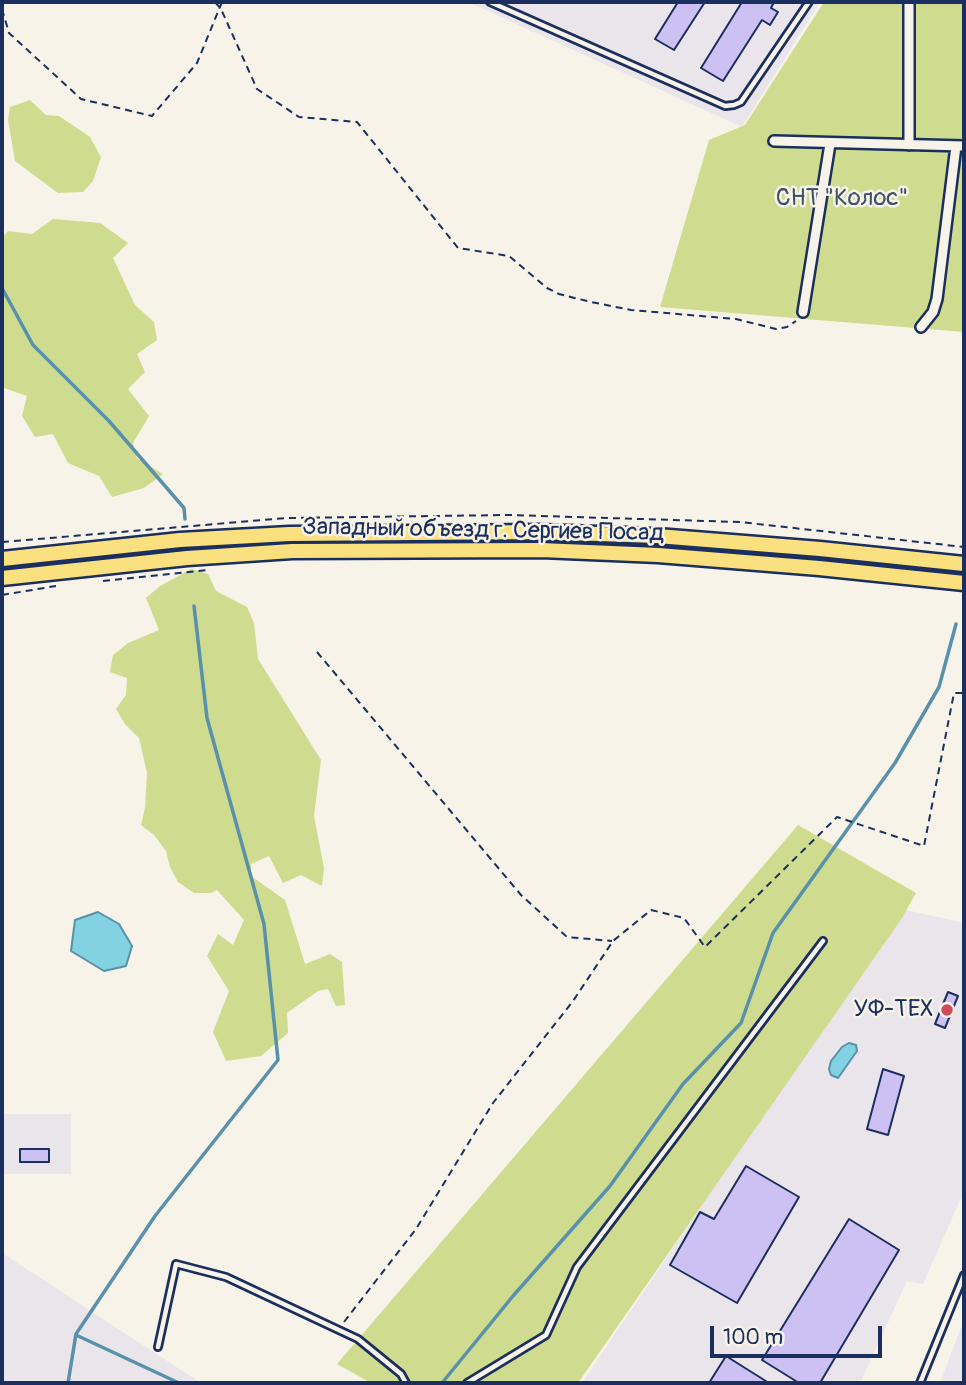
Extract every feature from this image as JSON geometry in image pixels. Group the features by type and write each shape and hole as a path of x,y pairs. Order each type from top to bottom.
{"main road":[{"name":"Западный объезд г. Сергиев Посад","path":"2,559 180,540 289,534 540,532 657,536 964,564"},
{"name":"Западный объезд г. Сергиев Посад","path":"2,578 187,558 292,551 541,550 658,555 964,583"}],"street":[{"path":"909,2 909,145"},
{"path":"774,142 960,146 937,299 933,312 921,327"},
{"path":"803,312 830,144"}],"lane":[{"path":"490,2 725,106 741,102 809,2"},
{"path":"467,1383 546,1335 577,1267 823,941"},
{"path":"158,1347 176,1264 226,1277 358,1339 401,1374 405,1383"},
{"path":"920,1383 964,1275"}],"path":[{"path":"215,2 221,9 257,89 299,117 357,122 458,247 509,257 547,288 559,294 631,310 736,319 776,329 797,321 803,312"},
{"path":"2,9 9,33 81,99 152,117 197,63 222,2"},
{"path":"101,581 208,570"},
{"path":"2,595 61,585"},
{"path":"317,652 520,895 567,937 613,941"},
{"path":"337,1330 416,1230 493,1103 573,1001 613,941 651,910 684,918 705,947 837,817 925,846 954,692 964,694"}],"shaded area":[{"path":"468,2 820,2 742,127"},
{"path":"902,909 964,923 964,1191 923,1284 907,1281 860,1383 582,1383"},
{"path":"2,1114 71,1114 71,1174 2,1174"},
{"path":"2,1253 201,1383 2,1383"},
{"path":"964,1320 964,1383 940,1383"}],"green space":[{"name":"СНТ \"Колос\"","path":"824,2 964,2 964,332 660,307 709,140 745,125"},
{"path":"30,100 46,115 59,116 90,137 101,157 93,181 83,192 58,193 15,161 8,120 10,107"},
{"path":"53,219 100,223 128,243 113,258 135,305 154,322 157,340 137,354 145,372 128,389 149,416 133,443 137,458 163,474 144,488 112,497 99,476 68,463 53,434 35,437 22,416 27,396 4,388 2,238 8,231 32,234"},
{"path":"191,569 208,574 216,591 247,607 254,623 258,659 321,760 314,816 324,868 322,886 301,875 283,883 269,856 251,864 251,876 285,900 305,964 330,954 342,962 345,1005 336,1006 328,989 318,991 287,1013 288,1033 261,1056 226,1061 213,1032 229,991 207,956 218,934 233,945 244,920 217,890 211,893 194,893 178,882 166,851 154,835 141,825 147,773 139,738 125,724 116,709 126,695 127,678 110,672 113,655 128,643 159,630 146,598 160,586"},
{"path":"798,825 916,893 902,918 578,1383 371,1383 337,1364"}],"water":[{"path":"98,912 119,924 132,946 126,966 104,971 71,951 75,920"},
{"path":"849,1043 856,1045 857,1051 838,1078 831,1075 831,1061 842,1047"}],"building":[{"path":"678,2 705,2 674,50 655,39"},
{"path":"742,2 774,2 771,8 778,12 770,25 762,20 723,81 701,68"},
{"name":"УФ-ТЕХ","path":"948,992 958,996 945,1028 935,1024"},
{"path":"883,1069 904,1076 888,1135 867,1129"},
{"path":"20,1149 49,1149 49,1162 20,1162"},
{"path":"746,1166 799,1197 737,1303 670,1265 700,1212 714,1219"},
{"path":"849,1219 899,1250 820,1383 799,1383 762,1360"},
{"path":"726,1356 769,1383 709,1383"}],"waterway":[{"path":"2,288 33,345 109,421 184,508 185,519"},
{"path":"68,1383 76,1334 155,1216 278,1060 264,924 207,718 194,606"},
{"path":"442,1383 513,1296 610,1186 683,1084 741,1023 773,933 895,763 939,687 956,624"},
{"path":"76,1335 179,1383"}],"place":[{"name":"УФ-ТЕХ","path":"947,1010"}]}
